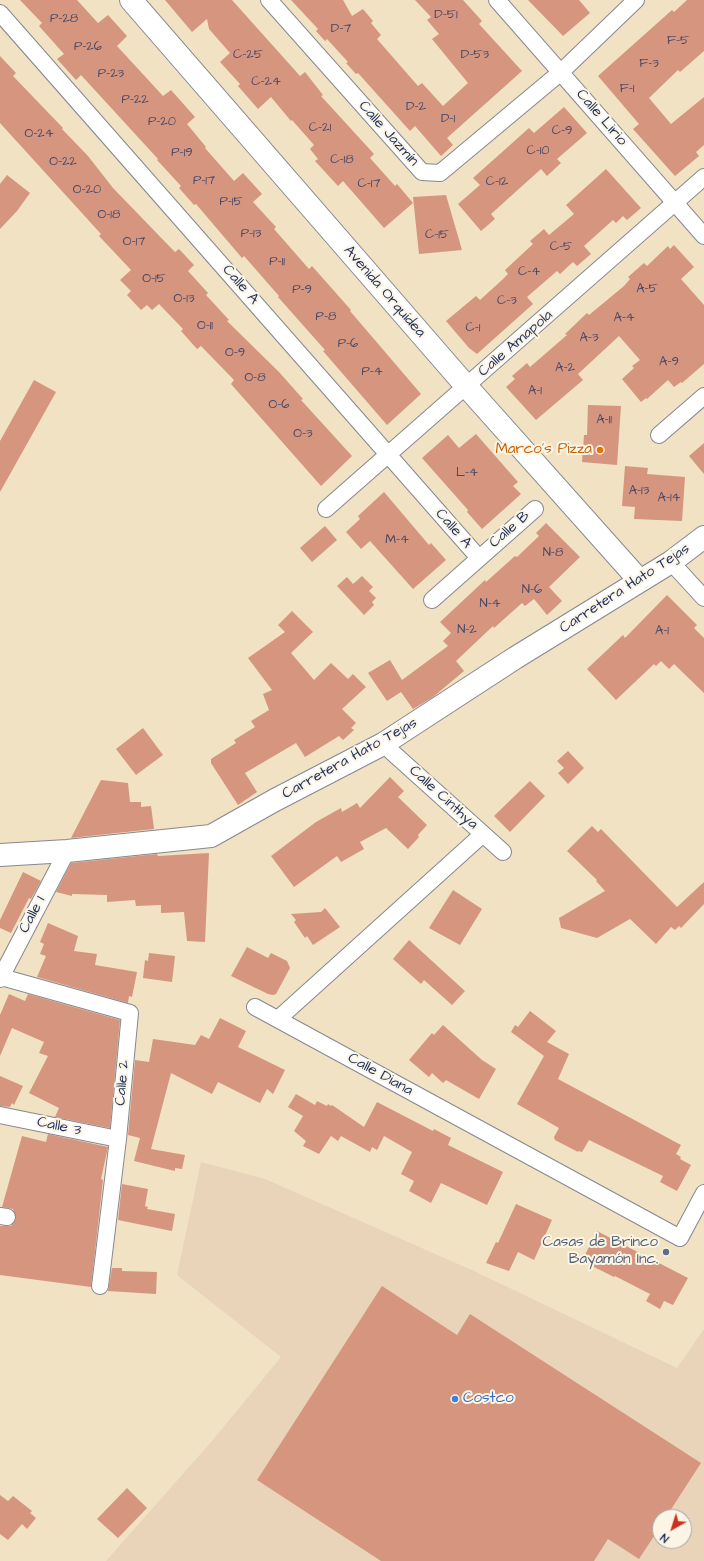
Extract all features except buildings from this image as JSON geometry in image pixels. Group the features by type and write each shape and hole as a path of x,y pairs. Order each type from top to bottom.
{"street":[{"name":"Avenida Orquídea","path":"131,0 467,387 640,581"},
{"name":"Calle Jazmín","path":"269,0 422,172 440,173 561,72 636,0"},
{"name":"Calle Lirio","path":"497,0 704,236"},
{"name":"Calle A","path":"1,15 479,558"},
{"name":"Calle Amapola","path":"326,509 467,387 704,177"},
{"path":"660,435 704,396"},
{"name":"Calle B","path":"432,600 535,509"},
{"name":"Carretera Hato Tejas","path":"0,855 67,851 211,836 274,800 383,744 515,658 671,562 704,537"},
{"path":"671,562 704,598"},
{"name":"Calle Cinthya","path":"383,744 503,852"},
{"path":"255,1007 278,1020 482,834"},
{"name":"Calle 1","path":"1,978 67,851"},
{"name":"Calle 2","path":"1,978 130,1013 118,1139 100,1286"},
{"name":"Calle Diana","path":"278,1020 680,1238 704,1193"},
{"name":"Calle 3","path":"0,1115 118,1139"}],"shaded area":[{"path":"201,1162 265,1179 474,1271 677,1368 704,1329 704,1561 106,1561 212,1441 281,1357 177,1275"}],"place":[{"name":"Marco's Pizza","path":"600,450"},
{"name":"Casas de Brinco Bayamón Inc.","path":"666,1252"},
{"name":"Costco","path":"455,1399"}]}
